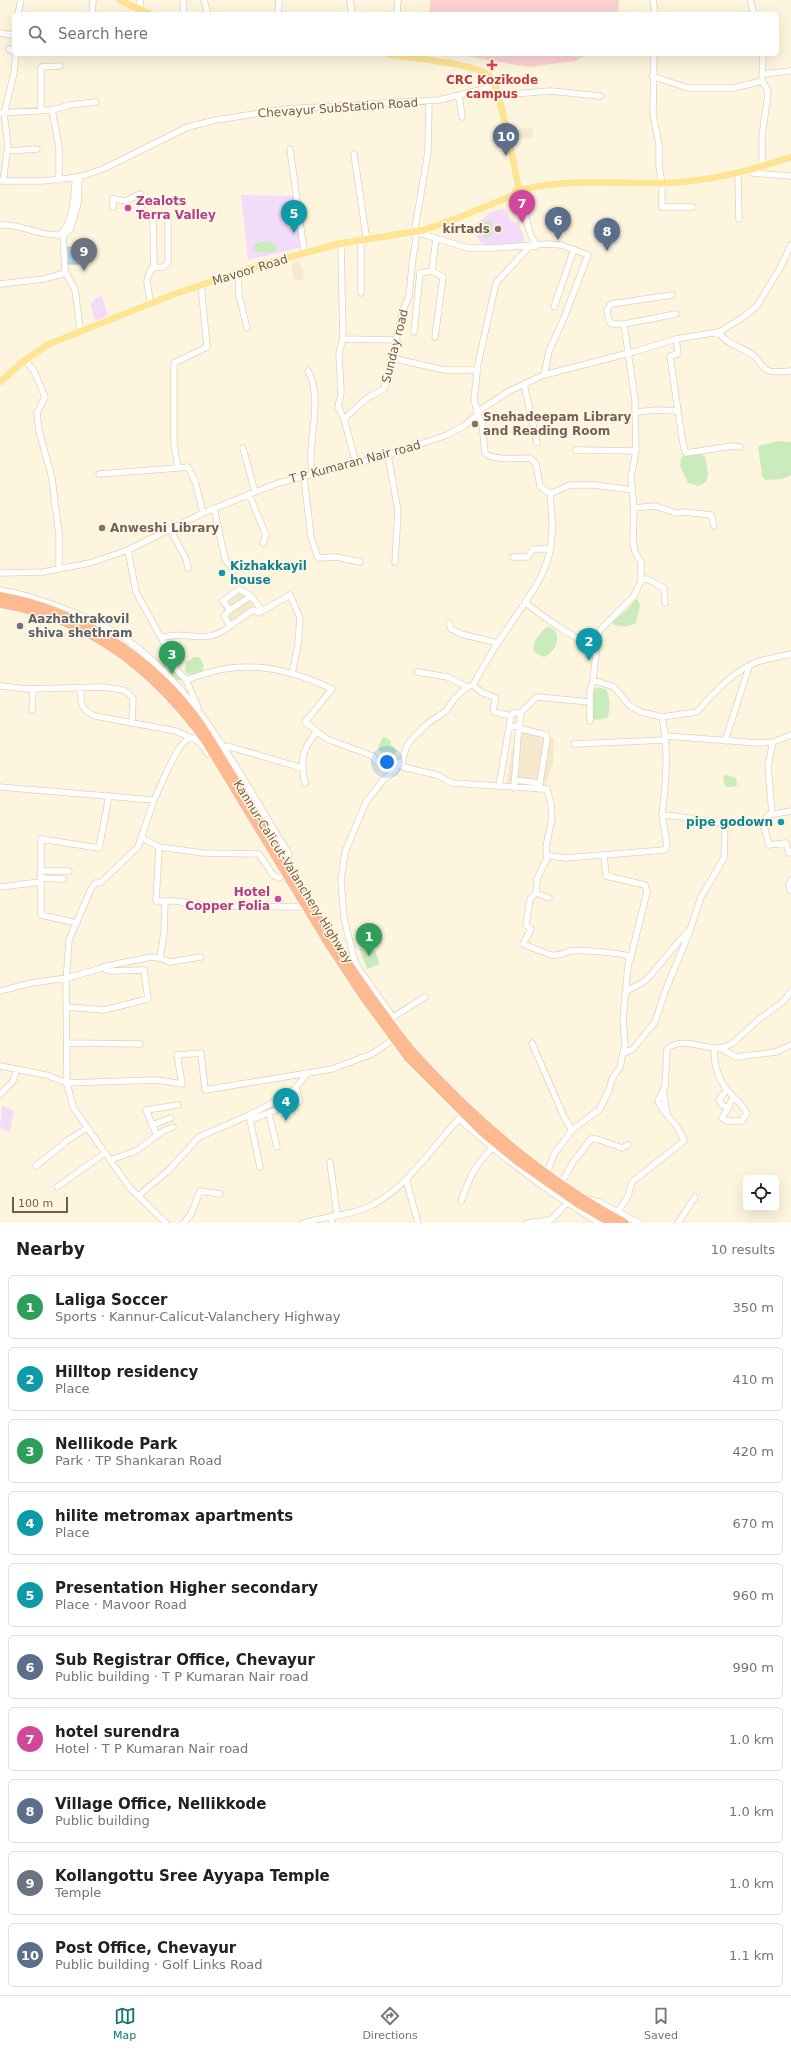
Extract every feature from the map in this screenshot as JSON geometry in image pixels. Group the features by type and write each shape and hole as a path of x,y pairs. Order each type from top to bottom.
{"highway":[{"name":"Kannur-Calicut-Valanchery Highway","path":"0,596 40,606 111,639 152,670 187,705 200,723 338,948 391,1018 415,1053 470,1109 523,1156 581,1198 625,1223"},
{"name":"Kannur-Calicut-Valanchery Highway","path":"0,604 35,612 78,628 117,650 163,689 185,714 212,754 285,874 364,998 408,1058 482,1132 544,1180 577,1203 611,1223"}],"main road":[{"path":"119,0 146,12"},
{"path":"404,56 452,64 483,72 490,76 496,86 519,192"},
{"path":"662,185 702,184 738,178 762,166 791,156"},
{"path":"662,185 702,181 748,173 791,161"},
{"name":"Mavoor Road","path":"0,378 40,346 80,328 237,269 304,250 363,237 415,230 519,192 556,184 662,185"},
{"name":"Mavoor Road","path":"0,382 41,348 58,340 172,295 238,272 363,237"}],"street":[{"path":"19,12 22,0"},
{"path":"22,12 25,0"},
{"path":"92,12 93,0"},
{"path":"140,0 141,9"},
{"path":"183,0 184,12"},
{"path":"204,0 207,12"},
{"path":"278,12 279,0"},
{"path":"350,0 352,12"},
{"path":"397,12 398,0"},
{"path":"653,0 655,12"},
{"path":"750,0 753,12"},
{"path":"0,33 12,33"},
{"path":"2,181 6,161 7,140 2,113 14,73 16,56"},
{"path":"654,56 652,76 653,115 659,144 662,207 693,207"},
{"path":"762,166 762,136 768,94 762,81 763,56"},
{"path":"40,111 41,67 60,66"},
{"path":"762,74 791,71"},
{"path":"652,76 688,88 734,88 762,81"},
{"name":"Chevayur SubStation Road","path":"2,181 22,182 59,180 78,177 117,162 188,128 216,120 286,109 429,101 459,96 496,86"},
{"path":"498,95 551,92 600,96"},
{"path":"459,96 462,117"},
{"name":"Sunday road","path":"344,419 367,398 384,390 403,310 409,296 416,240 415,230 428,152 429,101"},
{"path":"2,113 52,110 66,106 96,102"},
{"path":"52,110 59,147 59,180"},
{"path":"0,140 7,140"},
{"path":"7,151 37,149"},
{"path":"290,149 304,250"},
{"path":"354,154 363,237 361,292"},
{"path":"0,161 6,161"},
{"path":"748,173 791,176"},
{"path":"0,225 27,228 37,233 60,235 66,230 78,177"},
{"path":"78,177 78,202 70,230 63,235 66,273 75,290 80,328"},
{"path":"738,178 739,219"},
{"path":"519,192 530,233 536,246"},
{"path":"113,206 113,199 126,201 140,194 142,214 153,215 154,255 152,268 148,276 150,301"},
{"path":"152,268 162,267 168,263 168,220"},
{"path":"415,230 468,248 561,245 588,255 564,318 549,351 544,375"},
{"path":"432,271 436,238"},
{"path":"341,244 344,338 339,353 341,393 338,407 344,419 356,463"},
{"path":"791,245 781,266 756,306 742,318 719,332 723,339 745,349 756,357 762,366 771,372 791,370"},
{"path":"425,997 391,1018 359,969 354,959 344,918 341,880 345,852 366,802 383,780 395,771 399,762 402,763 406,748 420,731 446,711 456,698 470,686 526,603 541,575 550,549 552,523 550,494 540,486 536,464 530,458 504,458 487,455 485,453 482,423 474,400 478,370 496,283 529,247 536,246"},
{"path":"554,307 574,249"},
{"path":"414,332 420,274 432,271 443,277 435,337"},
{"path":"238,272 239,295 247,328"},
{"path":"0,284 44,279 66,273"},
{"path":"178,468 174,444 174,363 207,347 202,285"},
{"path":"672,295 644,298 608,306 607,315 612,324 624,324 676,314"},
{"path":"590,721 591,685 593,680 596,653 595,645 600,630 634,596 641,580 641,562 635,552 633,541 634,508 631,478 636,451 635,412 624,324"},
{"name":"T P Kumaran Nair road","path":"0,573 59,569 90,563 128,550 214,508 278,483 388,455 447,435 465,425 478,414 482,408 524,384 544,375 628,353 676,338 719,332"},
{"path":"344,338 396,340"},
{"path":"676,338 678,354 670,356 683,449 686,453 733,446 740,447"},
{"path":"396,359 444,370 478,370"},
{"path":"25,360 34,371 45,397 38,413 39,431 52,478 59,533 59,569"},
{"path":"308,371 313,380 314,396 311,454 312,475"},
{"path":"524,384 537,443"},
{"path":"635,412 657,410 678,411"},
{"path":"243,448 252,493 266,535 263,543"},
{"path":"576,450 636,451"},
{"path":"388,455 398,511 395,562"},
{"path":"100,474 188,467 194,481 203,513"},
{"path":"304,477 312,537 318,558 336,557 360,562"},
{"path":"550,494 570,485 595,485 632,490"},
{"path":"634,508 655,506 676,514 684,512 711,515 714,526"},
{"path":"214,508 225,559 233,570"},
{"path":"170,529 186,559 188,568"},
{"path":"513,557 528,557 533,549 550,549"},
{"path":"128,550 136,592 161,638 171,663 186,680 199,710"},
{"path":"641,580 647,579 664,588 665,603"},
{"path":"230,610 223,601 239,589 251,596 262,611"},
{"path":"0,590 50,603 110,629 145,654 184,692 199,710 289,854 286,864"},
{"path":"161,638 171,635 212,637 219,635 253,610 258,613 290,595 300,618 298,644 292,674"},
{"path":"230,626 224,616 230,610 251,596"},
{"path":"526,603 560,628 585,642 595,645"},
{"path":"449,623 452,629 461,634 498,643"},
{"path":"593,680 614,687 630,706 641,712 662,717 697,712 711,695 757,662 791,654"},
{"path":"186,680 225,668 243,667 267,668 307,677 332,689 305,722 327,739 373,756 376,761 395,771"},
{"path":"725,741 750,667"},
{"path":"417,672 448,677 496,698 493,709 494,712 511,716"},
{"path":"0,686 33,689 104,687 128,693 133,699 132,723"},
{"path":"81,688 81,705 85,711 95,716 176,731 200,742 208,754 212,754"},
{"path":"32,710 33,689"},
{"path":"520,713 537,696 590,702"},
{"path":"499,786 511,716 513,712 520,713"},
{"path":"510,727 519,726 522,716 520,713"},
{"path":"546,855 565,858 665,850 667,845 662,815 666,778 666,738 662,717"},
{"path":"514,788 518,736 519,731 522,729 546,735 547,739 540,786"},
{"path":"305,783 302,768 302,754 306,745 317,731"},
{"path":"574,744 666,738 759,743 773,742 791,735"},
{"path":"166,1223 138,1196 110,1160 73,1107 67,1083 67,978 69,940 91,889 95,883 100,883 134,851 142,838 154,800 176,753 189,737"},
{"path":"772,814 768,766 773,742"},
{"path":"224,748 227,746 302,768"},
{"path":"399,762 403,766 437,775 452,783 514,788 540,786"},
{"path":"515,780 548,789 551,804 552,818 546,847 546,860 536,879 536,894"},
{"path":"0,787 154,800"},
{"path":"77,923 41,915 41,839 99,848 109,796"},
{"path":"662,815 687,817 725,825 747,825 764,822 772,814 791,811"},
{"path":"764,822 768,845 786,843 789,853 791,852"},
{"path":"624,1052 633,1049 655,1022 701,897 724,858 725,825"},
{"path":"142,838 159,847 203,853 259,854 273,875 279,878 285,874"},
{"path":"159,847 156,901 213,906 306,907"},
{"path":"547,1173 554,1154 572,1130 600,1109 609,1090 612,1079 620,1067 624,1052 625,1038 623,1024 626,991 625,980 647,892 645,885 606,876 604,856"},
{"path":"40,871 69,871"},
{"path":"0,887 40,880 64,879"},
{"path":"791,880 789,885 791,891"},
{"path":"536,894 549,898"},
{"path":"536,894 530,899 526,925 531,929 523,944 551,955 563,954 569,951 623,954 628,956 629,962"},
{"path":"160,958 164,933 165,901"},
{"path":"626,991 642,983 662,963 679,941 690,930"},
{"path":"0,991 32,983 67,978 151,957 160,958 170,962 201,957"},
{"path":"67,978 102,968 110,971 144,970 148,999 104,1010 67,1007"},
{"path":"717,1048 732,1044 758,1020 784,1001 791,991"},
{"path":"0,1066 57,1078 67,1083 157,1080 182,1084 177,1055 201,1053 205,1090 332,1069 372,1054 394,1039"},
{"path":"67,1043 140,1044"},
{"path":"532,1043 564,1117 572,1130"},
{"path":"618,1212 628,1196 632,1182 684,1141 680,1132 667,1114 663,1090 667,1073 667,1049 673,1044 684,1043 717,1048 736,1057 776,1052 791,1045"},
{"path":"717,1048 714,1065 727,1090 743,1106 747,1113 742,1121 727,1121 722,1118 733,1097"},
{"path":"0,1095 13,1081 18,1069"},
{"path":"138,1196 170,1170 199,1137 245,1117 290,1094 308,1073"},
{"path":"260,1167 250,1120 300,1101 296,1088"},
{"path":"727,1090 719,1099 722,1105 728,1108"},
{"path":"157,1136 146,1110 178,1105"},
{"path":"269,1114 277,1147"},
{"path":"152,1125 171,1118"},
{"path":"303,1223 371,1206 387,1196 406,1179 459,1119 492,1149 566,1204 600,1223"},
{"path":"36,1166 68,1140 87,1128"},
{"path":"110,1160 136,1150 163,1131 173,1128"},
{"path":"561,1183 574,1161 591,1139 597,1139 622,1148 628,1145"},
{"path":"462,1201 472,1172 479,1160 492,1149"},
{"path":"57,1187 105,1153"},
{"path":"330,1162 334,1215 332,1223"},
{"path":"406,1179 418,1223"},
{"path":"184,1223 191,1214 200,1191 220,1194"},
{"path":"678,1223 695,1197"},
{"path":"581,1198 599,1202 639,1223"},
{"path":"527,1223 551,1220 566,1204"}],"shaded area":[{"path":"431,0 619,0 618,12 429,12"},
{"path":"466,56 584,56 575,61 528,67"},
{"path":"532,128 533,138 517,139 517,129"},
{"path":"241,195 299,196 307,246 248,260"},
{"name":"kirtads","path":"502,209 506,210 511,221 518,223 524,236 523,244 490,246 481,243 478,239 476,233 478,223 490,212"},
{"path":"299,261 301,268 305,272 303,274 304,279 295,281 291,265"},
{"path":"102,296 108,316 95,321 90,303 94,302 94,299"},
{"path":"246,588 259,610 233,626 220,603"},
{"path":"518,731 554,738 553,763 545,787 507,784 511,753"},
{"path":"2,1106 14,1110 10,1132 0,1128"}],"green space":[{"path":"489,220 492,221 492,233 487,239 483,236 480,228 481,224"},
{"path":"268,241 276,245 277,249 274,252 255,252 254,245 260,242"},
{"path":"778,441 791,442 791,475 782,479 765,480 762,476 758,446"},
{"path":"697,450 705,457 708,474 706,481 698,486 688,483 680,466 681,458 688,453"},
{"path":"635,600 638,600 640,606 636,623 624,626 613,624 613,621 627,610"},
{"path":"548,627 553,629 556,633 557,642 552,651 544,657 534,652 533,649 539,634"},
{"path":"194,657 199,657 204,665 202,672 195,675 187,674 185,670 186,662"},
{"path":"169,663 183,680 170,681 160,666"},
{"path":"598,687 606,689 610,704 607,718 595,720 592,717 592,690"},
{"path":"385,737 391,741 390,744 396,750 395,754 383,754 378,749 382,738"},
{"path":"727,775 736,778 737,786 727,787 724,784 723,776"},
{"path":"373,945 380,964 367,969 359,949"}],"water":[{"path":"65,247 80,248 81,264 64,264"}],"place":[{"name":"CRC Kozikode campus","path":"492,65"},
{"name":"Post Office, Chevayur","path":"506,156"},
{"name":"Zealots Terra Valley","path":"128,208"},
{"name":"hotel surendra","path":"522,223"},
{"name":"kirtads","path":"498,229"},
{"name":"Presentation Higher secondary","path":"294,233"},
{"name":"Sub Registrar Office, Chevayur","path":"558,240"},
{"name":"Village Office, Nellikkode","path":"607,251"},
{"name":"Kollangottu Sree Ayyapa Temple","path":"84,271"},
{"name":"Snehadeepam Library and Reading Room","path":"475,424"},
{"name":"Anweshi Library","path":"102,528"},
{"name":"Kizhakkayil house","path":"222,573"},
{"name":"Aazhathrakovil shiva shethram","path":"20,626"},
{"name":"Hilltop residency","path":"589,661"},
{"name":"Nellikode Park","path":"172,674"},
{"name":"pipe godown","path":"781,822"},
{"name":"Hotel Copper Folia","path":"278,899"},
{"name":"Laliga Soccer","path":"369,956"},
{"name":"hilite metromax apartments","path":"286,1121"}]}
